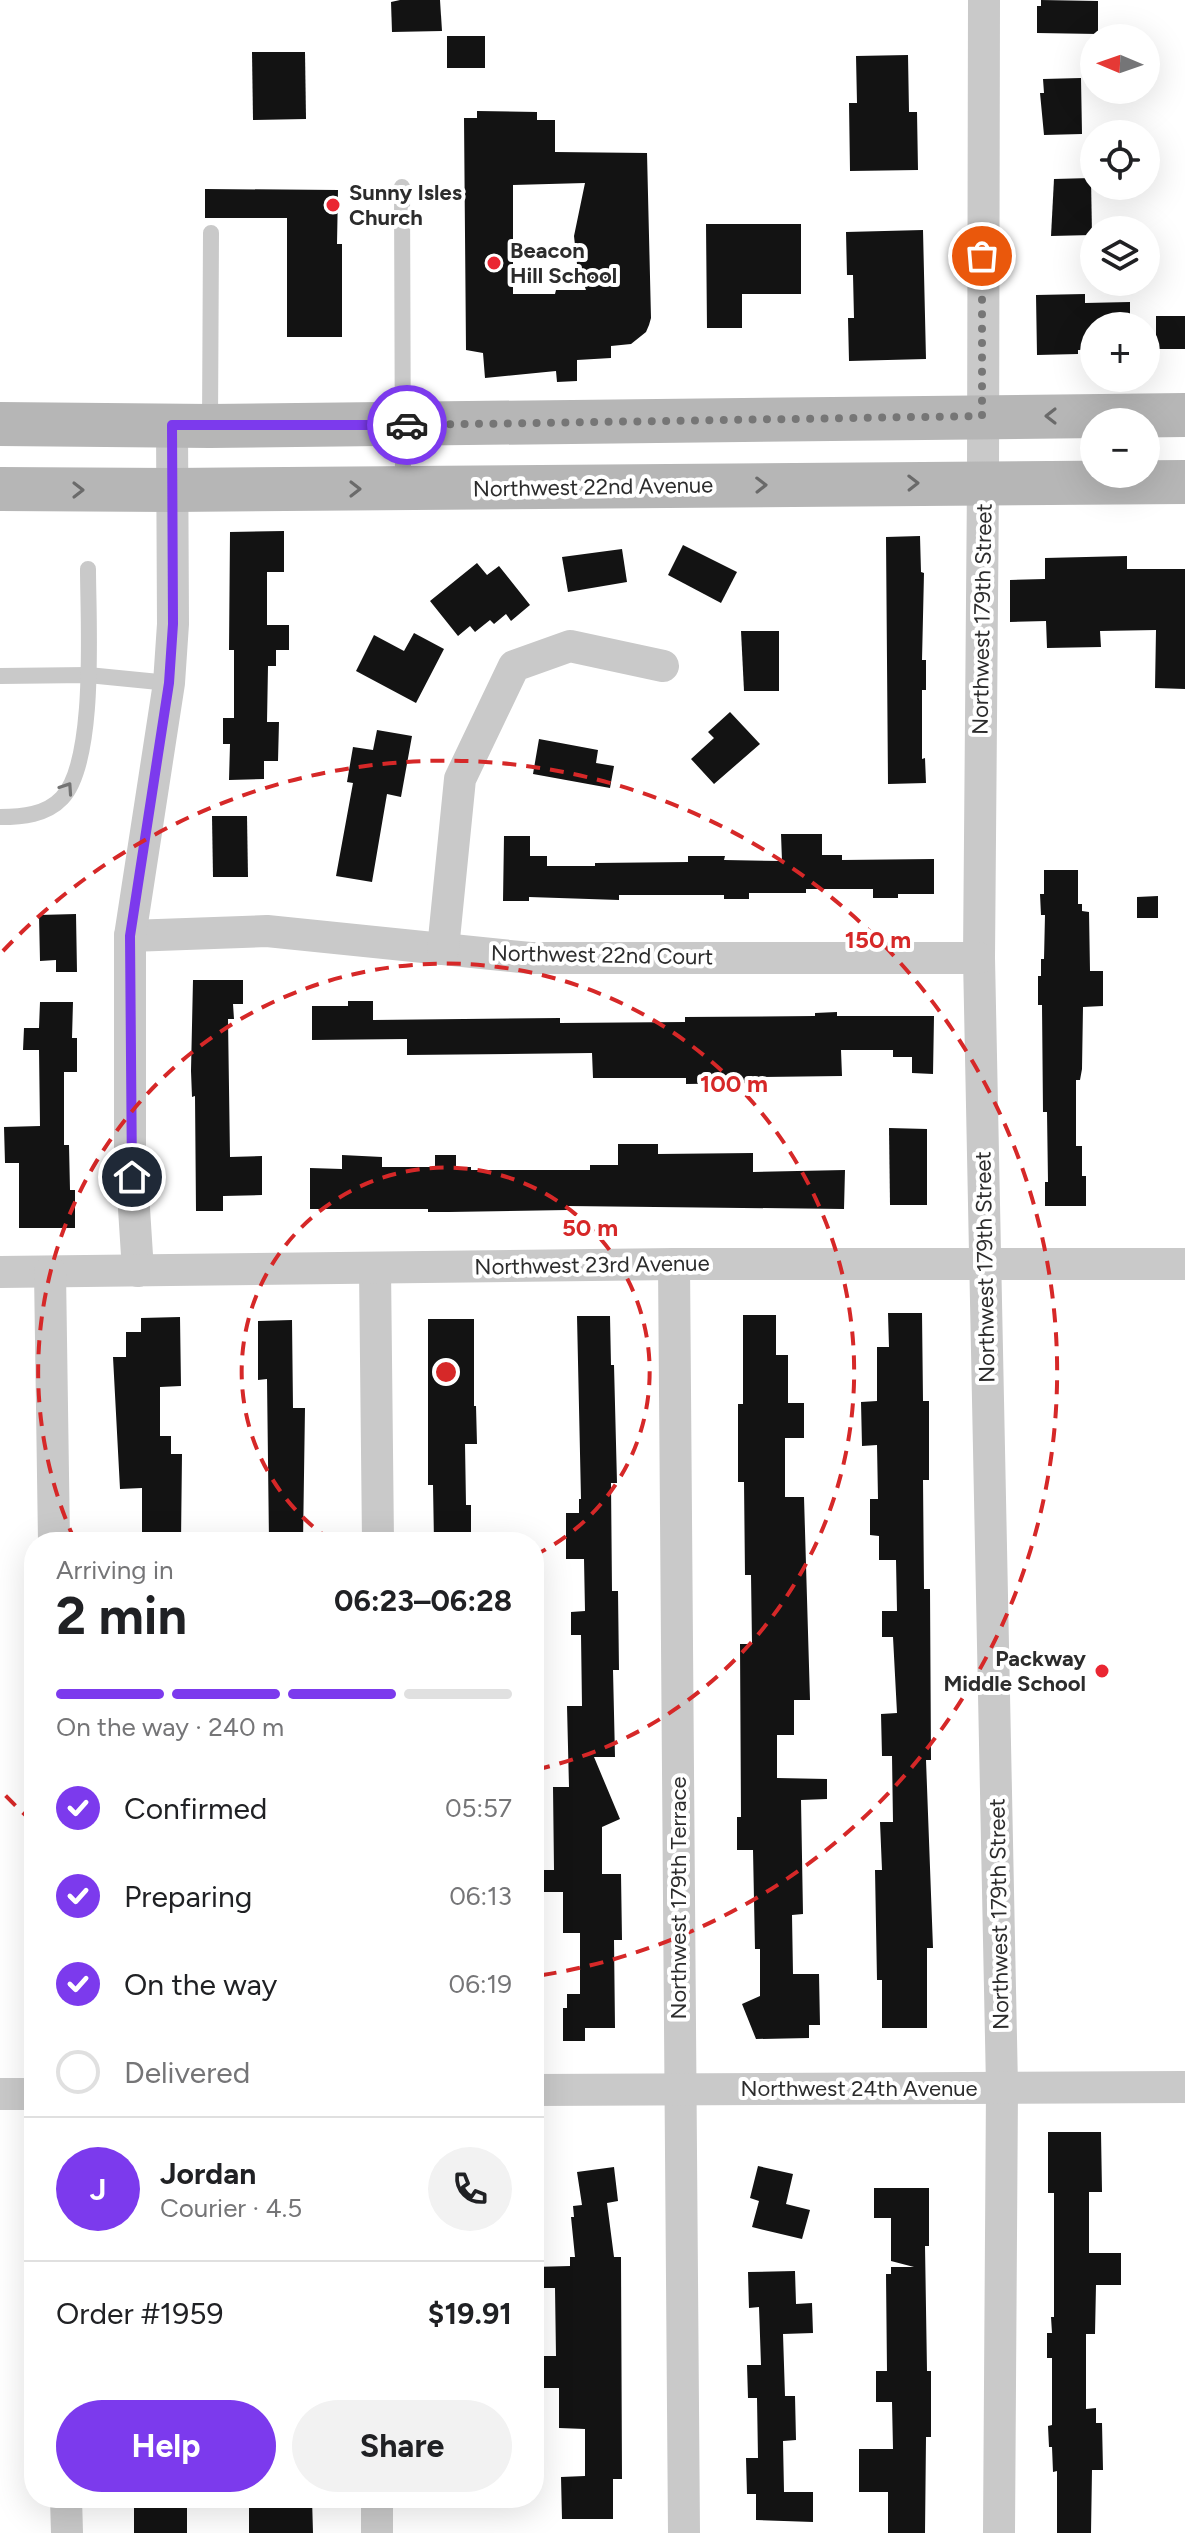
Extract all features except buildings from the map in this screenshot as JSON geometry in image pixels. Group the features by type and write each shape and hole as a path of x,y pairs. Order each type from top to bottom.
{"main road":[{"path":"0,424 403,425 1185,415"},
{"name":"Northwest 22nd Avenue","path":"0,489 1185,482"}],"street":[{"name":"Northwest 179th Street","path":"984,0 979,958 1002,2087 999,2533"},
{"path":"138,1271 130,1146 130,936 169,683 173,624 172,490 191,426"},
{"path":"443,949 460,779 514,666 570,646 663,666"},
{"name":"Northwest 22nd Court","path":"130,936 267,931 530,958 979,958"},
{"name":"Northwest 23rd Avenue","path":"0,1272 674,1264 1185,1264"},
{"name":"Northwest 179th Terrace","path":"674,1264 684,2533"},
{"path":"375,1268 378,1532"},
{"path":"50,1272 54,1532"},
{"name":"Northwest 24th Avenue","path":"544,2090 1185,2087"},
{"path":"0,2094 24,2094"},
{"path":"66,2508 67,2533"},
{"path":"377,2508 377,2533"}],"lane":[{"path":"402,187 403,489"},
{"path":"191,426 211,233"},
{"path":"0,817 27,817 63,797 77,773 86,713 88,569"},
{"path":"0,676 88,675 169,683"}],"way so far":[{"path":"407,425 982,416 982,256"}],"place":[{"name":"Sunny Isles Church","path":"333,205"},
{"name":"Beacon Hill School","path":"494,263"},
{"name":"Packway Middle School","path":"1102,1671"}],"route":[{"path":"132,1177 130,936 169,683 173,624 172,425 407,425"}]}
